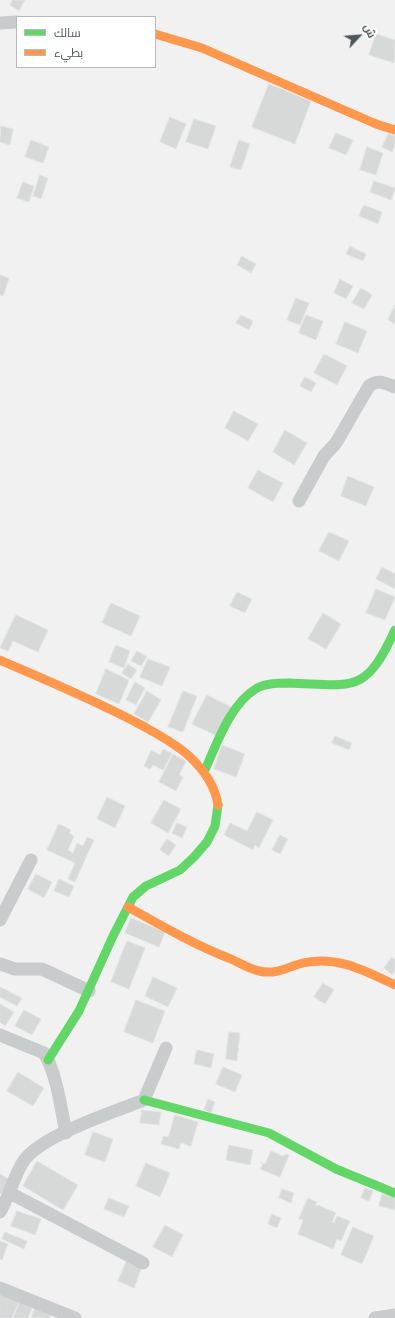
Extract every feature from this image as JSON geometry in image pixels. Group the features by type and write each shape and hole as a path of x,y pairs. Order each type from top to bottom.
{"street":[{"path":"0,24 16,22"},
{"path":"156,34 202,48 376,124 395,130"},
{"path":"299,501 321,461 336,443 369,386 375,382 381,382 395,387"},
{"path":"204,772 236,708 256,688 268,684 339,686 350,684 369,675 377,668 395,630"},
{"path":"0,660 94,700 127,716 188,755 204,772 218,800 220,812 210,837 188,863 176,873 141,890 133,897 110,940 89,991 65,1035 48,1060"},
{"path":"0,920 31,860"},
{"path":"128,907 201,947 259,971 272,972 286,970 302,963 326,960 346,963 395,985"},
{"path":"0,964 15,970 42,969 89,991"},
{"path":"0,1035 38,1049 44,1053 48,1060 66,1133"},
{"path":"144,1100 166,1048"},
{"path":"0,1212 22,1163 41,1145 144,1100 269,1133 336,1169 395,1193"},
{"path":"10,1192 143,1263"},
{"path":"0,1288 75,1318"},
{"path":"375,1318 395,1315"}],"building":[{"path":"13,0 25,0 19,11 10,5"},
{"path":"376,34 395,40 394,63 369,55"},
{"path":"269,84 311,101 295,144 252,127"},
{"path":"170,117 186,124 176,149 160,142"},
{"path":"194,119 216,126 208,149 186,142"},
{"path":"1,126 13,129 10,145 0,142"},
{"path":"336,133 353,140 346,155 329,148"},
{"path":"389,133 395,136 395,145 392,152 382,147"},
{"path":"31,140 49,147 43,163 25,157"},
{"path":"239,140 250,144 241,170 230,167"},
{"path":"367,147 383,153 376,175 360,170"},
{"path":"40,175 48,178 41,199 33,196"},
{"path":"374,181 395,188 391,200 370,192"},
{"path":"23,182 34,186 29,202 17,198"},
{"path":"364,205 382,212 378,224 359,216"},
{"path":"350,246 366,254 363,261 346,254"},
{"path":"242,256 256,264 251,273 237,265"},
{"path":"0,275 9,278 3,296 0,295"},
{"path":"340,279 353,286 346,299 334,293"},
{"path":"361,288 372,295 364,309 352,303"},
{"path":"296,298 309,303 300,325 287,320"},
{"path":"395,305 395,324 388,320"},
{"path":"241,315 253,321 249,330 236,323"},
{"path":"306,315 323,321 316,340 299,333"},
{"path":"345,322 367,331 358,353 336,344"},
{"path":"324,354 347,366 337,385 314,373"},
{"path":"305,377 316,383 311,392 300,386"},
{"path":"234,411 258,424 248,441 225,428"},
{"path":"285,430 307,443 294,465 273,452"},
{"path":"258,470 283,483 273,502 248,488"},
{"path":"348,476 374,487 366,506 341,496"},
{"path":"329,532 349,541 339,561 319,551"},
{"path":"382,567 395,574 395,589 376,579"},
{"path":"376,589 395,597 385,620 366,613"},
{"path":"237,592 252,599 245,613 230,606"},
{"path":"111,603 140,616 131,636 102,623"},
{"path":"323,613 341,624 326,649 308,639"},
{"path":"16,615 48,630 38,652 13,641 8,651 0,648"},
{"path":"116,645 130,651 124,668 109,662"},
{"path":"137,651 147,657 141,666 131,661"},
{"path":"148,659 170,667 162,686 140,677"},
{"path":"128,664 137,670 131,679 122,673"},
{"path":"106,669 129,680 119,704 96,694"},
{"path":"135,682 145,688 136,705 126,700"},
{"path":"147,691 161,700 148,722 134,714"},
{"path":"183,691 197,696 183,732 168,727"},
{"path":"207,695 231,707 217,736 192,724"},
{"path":"335,736 352,743 349,750 332,743"},
{"path":"222,745 245,754 236,777 214,769"},
{"path":"163,749 172,753 163,770 153,765 150,769 144,766 151,750 160,755"},
{"path":"173,754 186,761 179,775 183,777 176,791 159,782"},
{"path":"107,797 125,806 115,828 97,819"},
{"path":"164,800 181,809 168,833 151,823"},
{"path":"257,812 273,820 259,848 255,845 253,850 224,835 230,823 247,831"},
{"path":"177,823 187,827 182,838 172,833"},
{"path":"59,824 71,830 69,833 74,836 68,850 73,853 77,843 83,846 87,837 94,840 75,882 68,879 75,863 47,850"},
{"path":"280,835 288,839 280,854 272,850"},
{"path":"167,839 176,845 169,856 160,850"},
{"path":"36,874 52,882 44,898 28,889"},
{"path":"59,879 74,886 69,897 54,891"},
{"path":"131,918 165,932 159,947 125,933"},
{"path":"127,941 145,948 129,989 111,982"},
{"path":"392,957 395,960 395,971 392,975 384,968"},
{"path":"153,977 177,988 168,1007 145,996"},
{"path":"323,983 334,990 325,1004 314,997"},
{"path":"0,987 22,998 17,1006 0,997"},
{"path":"136,1000 165,1011 153,1043 124,1032"},
{"path":"0,1004 14,1012 5,1026 0,1022"},
{"path":"24,1010 41,1019 32,1035 15,1026"},
{"path":"229,1032 240,1033 237,1061 226,1059"},
{"path":"197,1050 214,1054 211,1068 194,1064"},
{"path":"223,1067 242,1075 235,1092 216,1084"},
{"path":"18,1072 44,1088 33,1106 7,1091"},
{"path":"208,1099 215,1102 211,1113 204,1110"},
{"path":"142,1110 161,1112 159,1125 140,1123"},
{"path":"175,1115 198,1122 191,1146 181,1143 179,1149 161,1144 163,1136 168,1137"},
{"path":"93,1132 113,1139 105,1162 85,1155"},
{"path":"229,1145 253,1150 250,1165 226,1160"},
{"path":"271,1151 283,1156 286,1154 289,1155 280,1177 260,1169 263,1164 260,1162 265,1164"},
{"path":"37,1161 78,1185 63,1210 23,1186"},
{"path":"146,1163 170,1173 160,1197 136,1186"},
{"path":"0,1174 10,1180 1,1194 0,1193"},
{"path":"365,1188 373,1191 369,1201 361,1198"},
{"path":"282,1189 294,1193 291,1203 279,1198"},
{"path":"382,1194 395,1197 395,1210 379,1206"},
{"path":"109,1198 129,1206 124,1217 104,1209"},
{"path":"308,1198 317,1202 315,1206 318,1205 336,1213 332,1222 334,1223 337,1216 350,1221 341,1241 337,1239 333,1249 298,1234 303,1220 299,1219"},
{"path":"17,1211 41,1219 35,1235 11,1226"},
{"path":"272,1214 281,1218 277,1228 268,1224"},
{"path":"165,1225 183,1235 172,1257 153,1247"},
{"path":"353,1227 374,1236 362,1264 341,1255"},
{"path":"5,1232 27,1241 24,1249 2,1239"},
{"path":"0,1241 8,1244 2,1260 0,1259"},
{"path":"127,1260 142,1267 134,1288 118,1281"},
{"path":"0,1290 20,1300 12,1318 0,1318"},
{"path":"20,1301 33,1306 28,1318 13,1318"},
{"path":"35,1308 51,1315 50,1318 31,1318"}],"traffic: fast":[{"path":"204,772 231,715 247,695 264,685 277,683 329,685 355,682 365,676 375,666 395,630"},
{"path":"48,1060 79,1011 113,936 133,897 146,886 180,870 194,857 207,842 215,826 218,805"},
{"path":"144,1100 269,1133 336,1169 395,1193"}],"traffic: slow":[{"path":"156,34 202,48 376,124 395,130"},
{"path":"0,660 108,708 161,736 189,756 204,772 214,791 218,805"},
{"path":"128,907 218,954 255,970 271,972 303,963 328,961 362,970 395,985"}]}
